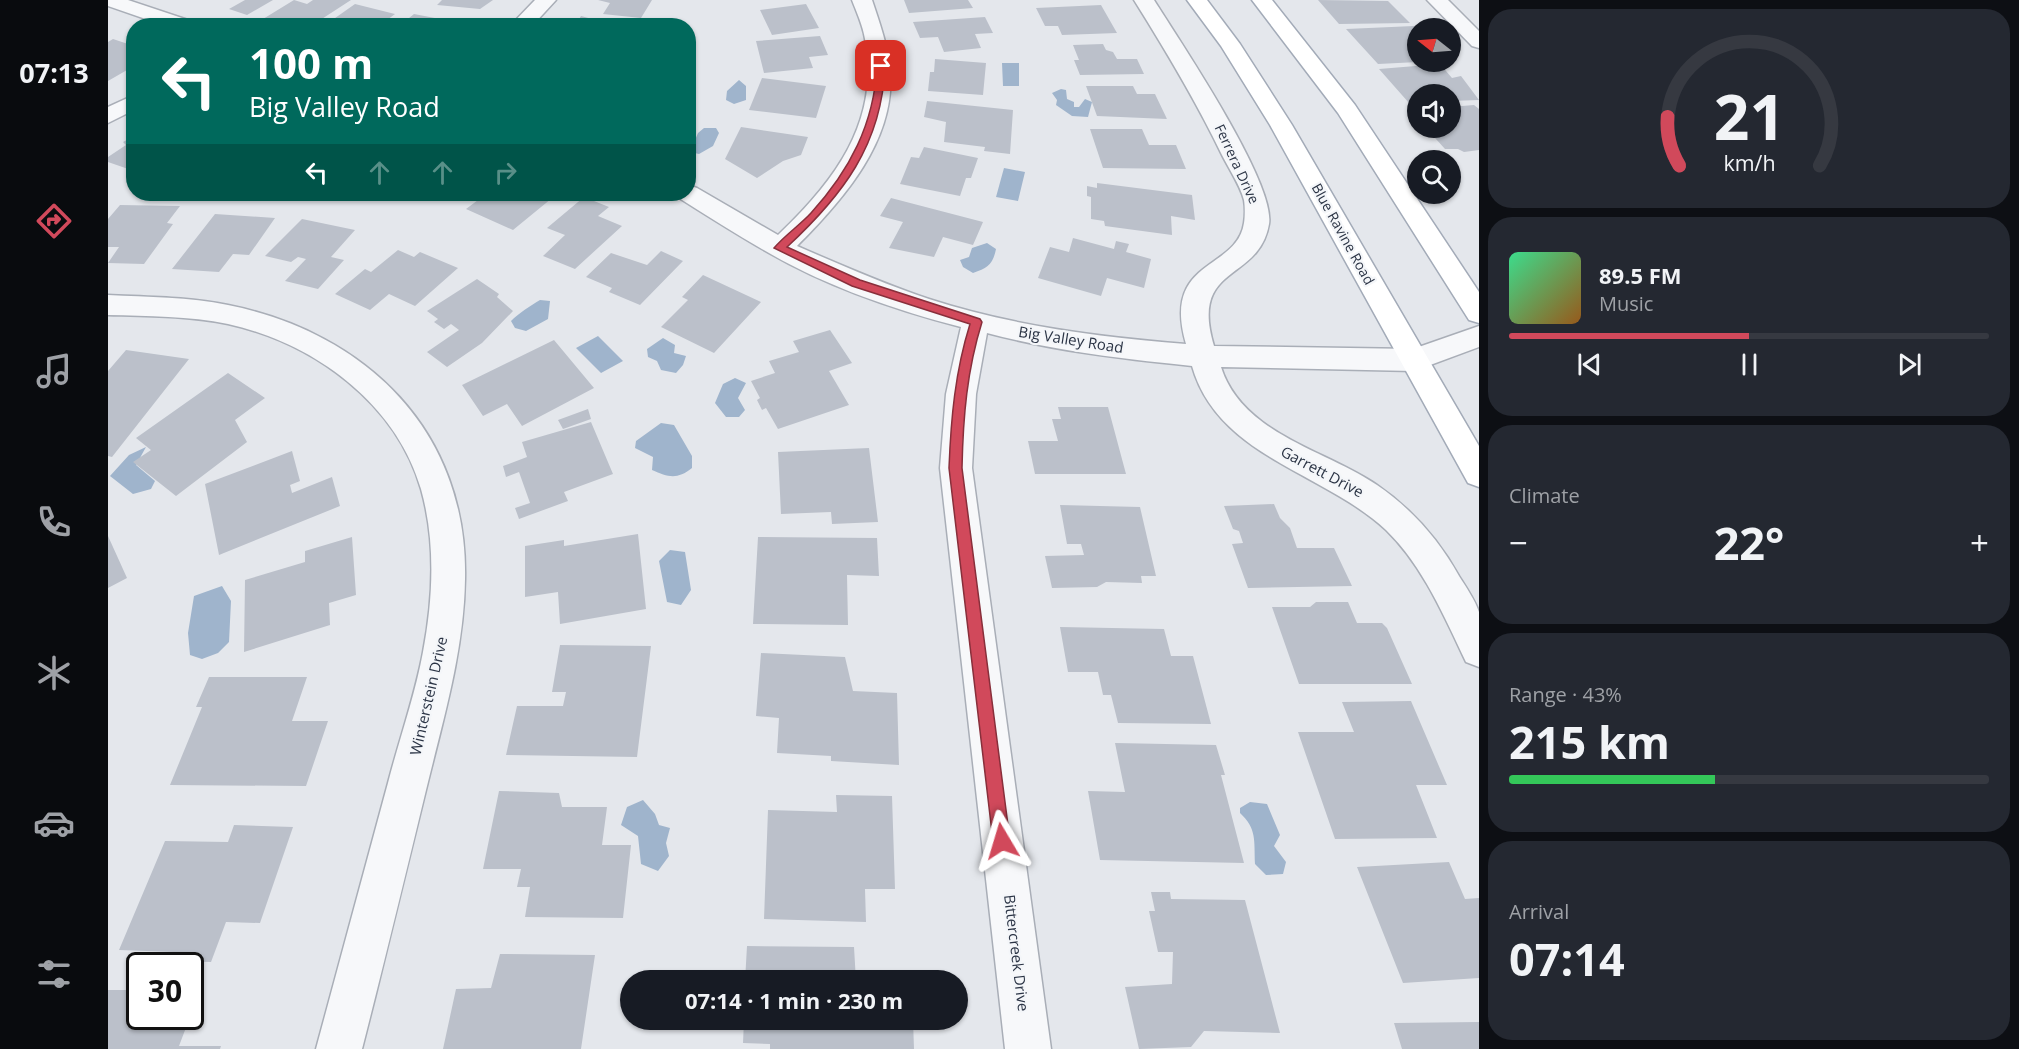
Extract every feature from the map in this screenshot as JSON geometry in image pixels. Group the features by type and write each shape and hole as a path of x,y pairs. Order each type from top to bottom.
{"main road":[{"name":"Blue Ravine Road","path":"1197,0 1230,44 1281,125 1479,474"},
{"path":"1262,0 1347,110 1479,313"}],"street":[{"path":"109,0 163,18"},
{"path":"528,18 546,0"},
{"path":"780,248 814,216 840,184 860,153 873,123 880,94 881,66 877,41 862,0"},
{"name":"Ferrera Drive","path":"1144,0 1205,97 1258,208 1256,233 1247,248 1205,279 1196,292 1193,307 1195,327 1204,356"},
{"path":"1437,0 1479,42"},
{"path":"108,116 126,106"},
{"name":"Big Valley Road","path":"696,198 780,248 856,283 926,308 976,322 1111,348 1204,356 1414,360 1479,336"},
{"name":"Winterstein Drive","path":"108,305 179,308 230,315 276,328 318,345 373,384 402,417 434,480 446,531 449,588 441,654 339,1049"},
{"name":"Bittercreek Drive","path":"976,322 966,354 957,408 956,468 1028,1049"},
{"name":"Garrett Drive","path":"1204,356 1210,379 1225,406 1255,434 1279,450 1332,474 1365,495 1396,519 1424,548 1445,581 1479,650"}],"water":[{"path":"1002,63 1019,63 1019,86 1003,86"},
{"path":"739,80 746,86 746,100 734,104 726,100 727,91"},
{"path":"1061,89 1066,90 1067,99 1074,102 1074,107 1079,107 1085,99 1092,102 1088,117 1072,116 1056,105 1057,100 1052,93"},
{"path":"704,128 716,128 719,133 713,146 699,154 696,153 698,133"},
{"path":"1004,168 1025,172 1018,201 996,197"},
{"path":"987,243 996,249 989,265 973,273 963,267 960,260 969,257 972,248"},
{"path":"540,300 550,301 548,319 526,331 515,328 511,321"},
{"path":"598,336 623,361 601,373 576,348"},
{"path":"663,338 675,345 674,353 686,356 683,365 676,373 661,370 657,361 648,357 647,349"},
{"path":"735,378 746,383 738,398 745,410 739,417 726,417 715,403 723,384"},
{"path":"661,423 674,425 692,456 692,468 677,476 668,476 652,470 653,457 635,448 636,441"},
{"path":"146,447 136,465 155,481 151,489 133,494 110,476 129,455"},
{"path":"670,550 685,552 691,590 681,605 667,602 659,561"},
{"path":"222,586 231,601 229,642 218,653 202,659 190,655 188,633 194,596"},
{"path":"643,800 655,814 659,825 670,828 666,843 669,856 658,871 641,864 638,836 621,825 627,807"},
{"path":"1250,802 1267,804 1280,835 1274,846 1286,862 1283,874 1266,875 1255,864 1252,830 1240,813 1240,808"}],"building":[{"path":"245,0 273,0 247,15 229,9"},
{"path":"294,0 307,4 313,0 351,0 323,18 265,18"},
{"path":"442,0 493,0 480,9 437,5"},
{"path":"598,0 652,0 641,18 603,14 610,3"},
{"path":"904,0 968,0 973,8 909,13"},
{"path":"1318,0 1388,1 1407,20 1407,23 1339,24"},
{"path":"355,4 395,14 390,18 335,18"},
{"path":"806,4 819,28 772,35 760,10"},
{"path":"1101,5 1117,33 1062,35 1058,26 1045,26 1036,8"},
{"path":"414,14 435,18 409,18"},
{"path":"985,17 993,33 975,34 981,48 944,52 938,37 920,38 913,22"},
{"path":"1407,26 1407,63 1378,64 1346,29"},
{"path":"820,36 828,55 809,57 813,68 764,73 756,41"},
{"path":"113,39 126,43 126,71 108,81 108,42"},
{"path":"1103,44 1106,50 1113,52 1117,59 1137,59 1144,74 1080,75 1074,60 1079,60 1073,45"},
{"path":"935,59 986,63 983,95 928,91 930,72 934,72"},
{"path":"1407,67 1407,72 1447,72 1452,78 1461,76 1479,100 1461,101 1461,84 1407,84 1407,101 1379,69"},
{"path":"762,78 826,86 816,118 749,110"},
{"path":"1086,86 1133,86 1137,94 1155,94 1167,119 1097,116"},
{"path":"927,101 1013,110 1010,154 984,151 985,147 944,142 946,122 924,117"},
{"path":"1474,105 1479,109 1479,150 1464,152 1458,149 1445,149 1435,138 1461,138 1461,106"},
{"path":"741,127 808,137 801,155 783,161 757,178 725,159"},
{"path":"1090,129 1142,129 1149,145 1176,145 1186,169 1103,168"},
{"path":"126,145 126,168 108,162 108,157"},
{"path":"924,147 978,158 971,178 966,178 960,196 900,184 911,157 919,158"},
{"path":"1097,183 1192,195 1195,220 1171,216 1172,235 1105,226 1104,221 1091,219 1091,197 1087,196 1087,186 1097,188"},
{"path":"891,198 983,222 973,245 943,237 934,257 889,248 903,222 880,216"},
{"path":"477,201 548,201 513,230 466,209"},
{"path":"579,201 594,201 609,207 598,216 622,226 575,269 543,256 565,235 547,228"},
{"path":"120,205 180,206 167,223 173,224 144,264 108,263 119,247 108,247 108,219"},
{"path":"215,214 275,218 249,255 233,254 219,272 172,269"},
{"path":"302,219 355,230 331,257 344,260 318,289 285,281 306,259 298,257 291,262 265,256"},
{"path":"1073,238 1114,249 1116,241 1129,244 1126,252 1151,259 1144,288 1107,278 1101,296 1038,278 1050,247 1069,252"},
{"path":"398,250 414,257 420,252 458,268 415,306 389,294 370,310 335,294 365,269 371,272"},
{"path":"661,251 683,261 640,305 609,292 612,288 586,277 611,253 647,265"},
{"path":"703,275 761,302 714,353 661,327 688,300 682,297"},
{"path":"477,279 499,294 497,297 513,311 482,343 447,367 427,352 459,330 451,324 444,329 434,322 438,319 427,311"},
{"path":"830,330 852,363 829,371 849,405 778,429 766,408 762,410 757,400 760,398 751,381 775,373 769,361 799,352 793,341"},
{"path":"554,340 594,388 522,426 507,404 483,416 462,385"},
{"path":"126,350 189,359 112,457 108,456 108,371"},
{"path":"228,373 265,398 235,420 247,442 176,496 133,462 151,450 136,438"},
{"path":"1058,407 1108,407 1126,474 1035,474 1028,441 1058,441 1052,419 1061,419"},
{"path":"588,409 591,419 563,429 558,420"},
{"path":"591,422 613,474 564,492 568,501 519,519 515,508 530,503 519,472 506,477 503,466 527,457 522,442"},
{"path":"869,448 878,522 832,524 831,512 781,514 778,452"},
{"path":"292,451 300,481 290,485 292,493 332,477 340,506 219,555 205,484"},
{"path":"1274,504 1280,518 1290,528 1297,548 1334,548 1352,586 1248,588 1232,544 1243,543 1239,531 1233,529 1224,506"},
{"path":"1060,505 1140,507 1156,576 1141,576 1142,583 1106,582 1097,587 1052,588 1045,556 1084,555 1081,544 1067,544"},
{"path":"638,534 646,609 560,624 558,592 525,597 525,546 564,540 564,546"},
{"path":"108,536 127,578 108,588"},
{"path":"352,537 356,595 329,603 330,625 244,652 245,580 305,562 305,551"},
{"path":"758,537 877,538 879,576 847,575 848,625 753,624"},
{"path":"1316,602 1348,602 1357,623 1382,623 1387,628 1412,684 1299,684 1272,607 1310,607"},
{"path":"1060,627 1164,629 1171,656 1193,656 1211,724 1118,723 1111,695 1103,695 1098,672 1068,672"},
{"path":"560,645 651,646 637,757 506,755 517,706 563,706 566,692 552,692"},
{"path":"761,653 845,657 853,691 897,693 899,765 831,761 831,756 777,753 779,718 756,716"},
{"path":"209,677 307,677 292,721 328,721 306,786 170,785 202,707 196,707"},
{"path":"1411,701 1447,785 1416,785 1437,838 1335,839 1298,732 1354,732 1342,702"},
{"path":"1115,743 1216,745 1225,775 1221,775 1244,863 1100,860 1088,791 1125,792"},
{"path":"499,791 559,793 562,807 607,807 602,845 631,845 623,918 525,917 530,887 517,887 521,869 483,869"},
{"path":"836,795 892,796 895,889 865,889 866,922 764,919 768,810 837,812"},
{"path":"234,825 293,827 260,923 226,922 211,962 204,962 204,952 119,950 165,841 228,842"},
{"path":"1449,862 1465,899 1479,898 1479,978 1403,983 1357,867"},
{"path":"1151,892 1170,892 1171,899 1245,900 1280,1033 1204,1031 1191,1047 1139,1049 1125,987 1172,984 1173,952 1158,952 1149,911 1155,911"},
{"path":"747,946 854,947 855,970 746,970"},
{"path":"500,954 595,955 581,1049 443,1049 456,989 491,988"},
{"path":"108,990 126,990 126,1030 185,1030 179,1046 221,1046 220,1049 108,1049"},
{"path":"1479,1022 1479,1049 1402,1049 1394,1023"},
{"path":"744,1030 913,1030 914,1049 770,1049 770,1044 743,1043"}],"route":[{"path":"881,66 880,94 873,123 860,153 840,184 814,216 780,248 856,283 926,308 976,322 966,354 957,408 956,468 960,516 1002,841"}]}
